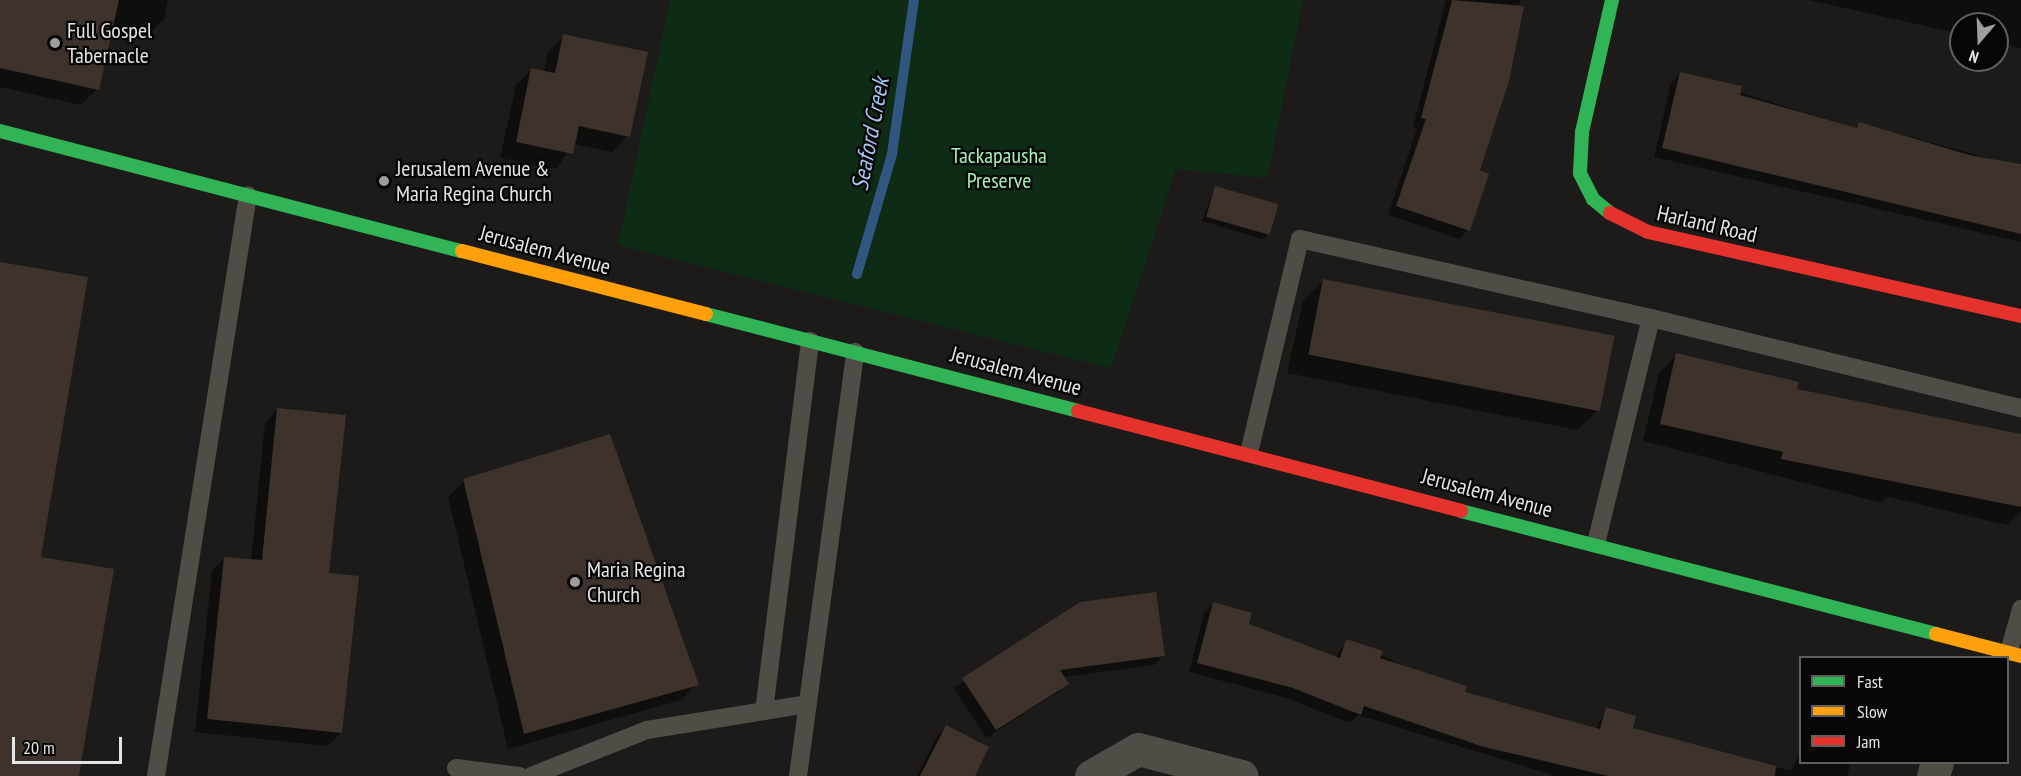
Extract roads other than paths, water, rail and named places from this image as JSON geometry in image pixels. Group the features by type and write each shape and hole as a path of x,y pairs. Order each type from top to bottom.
{"main road":[{"name":"Harland Road","path":"1612,0 1582,132 1580,173 1593,199 1617,218 1647,232 2021,316"},
{"name":"Jerusalem Avenue","path":"0,131 1596,543 1967,649 2015,654"}],"street":[{"path":"1091,776 1138,749 1242,776"}],"lane":[{"path":"156,776 248,195"},
{"path":"1249,453 1300,239 1651,318 2021,408"},
{"path":"1596,543 1651,318"},
{"path":"764,711 810,341"},
{"path":"798,776 855,352"},
{"path":"2015,654 2021,609"},
{"path":"531,776 647,730 808,704"},
{"path":"456,768 520,776"}],"waterway":[{"name":"Seaford Creek","path":"857,274 892,154 914,0"}],"place":[{"name":"Full Gospel Tabernacle","path":"55,43"},
{"name":"Jerusalem Avenue & Maria Regina Church","path":"384,181"},
{"name":"Maria Regina Church","path":"575,582"}],"park label":[{"name":"Tackapausha Preserve","path":"999,168"}]}
